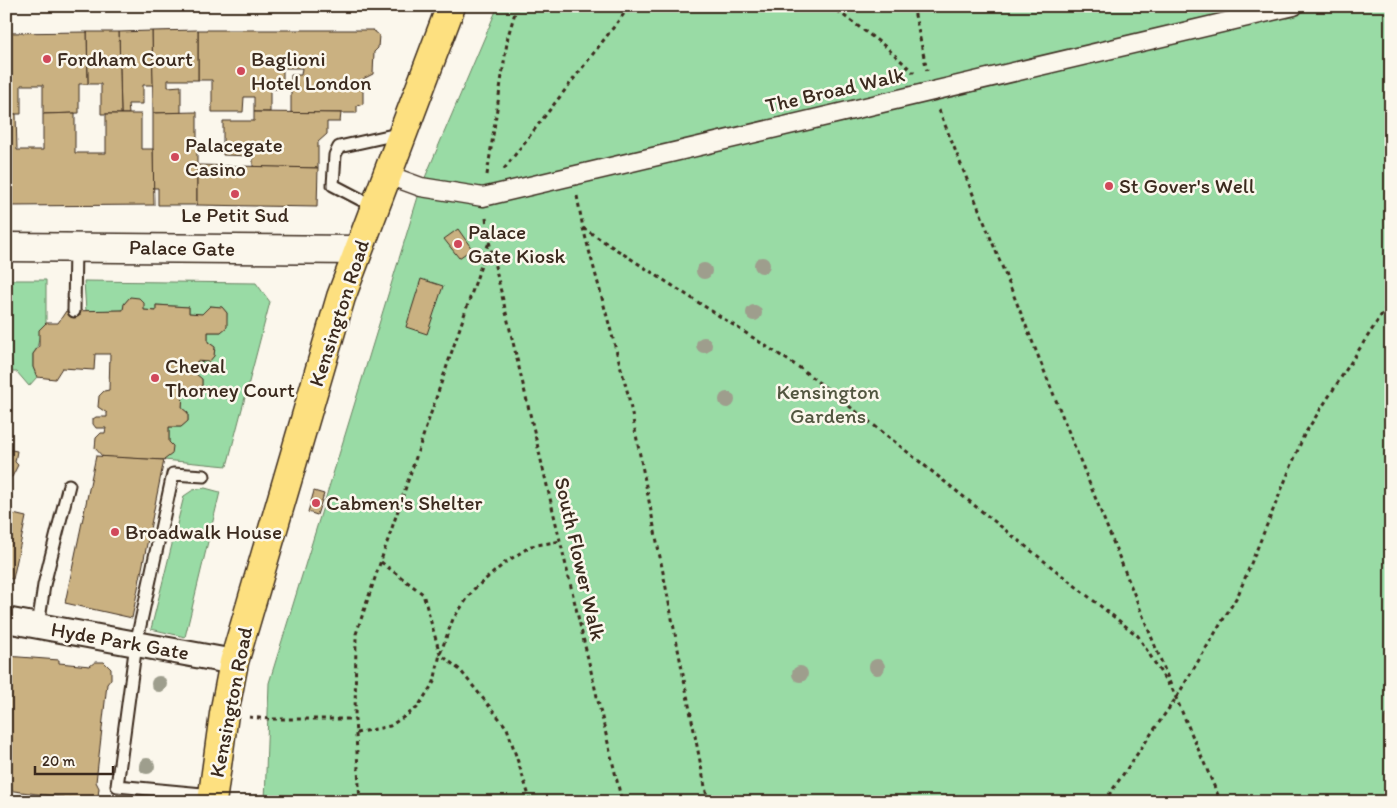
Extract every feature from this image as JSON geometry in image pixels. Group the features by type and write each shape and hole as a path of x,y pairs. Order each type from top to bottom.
{"main road":[{"name":"Kensington Road","path":"212,798 224,714 234,662 341,297 357,250 388,175 452,6"},
{"name":"Palace Gate","path":"6,247 357,250"}],"street":[{"name":"The Broad Walk","path":"388,175 421,187 483,197 1294,6"},
{"name":"Hyde Park Gate","path":"6,620 234,662"}],"lane":[{"path":"375,207 333,185 336,154 339,147 404,132"},
{"path":"74,311 75,247"},
{"path":"204,476 173,474 136,644 117,786 212,798"},
{"path":"38,626 44,585 69,485"}],"path":[{"path":"483,197 508,36 517,6"},
{"path":"483,197 630,6"},
{"path":"831,6 886,47 932,90"},
{"path":"913,6 932,90 1176,698 1221,802"},
{"path":"574,176 583,228 628,394 708,802"},
{"path":"583,228 800,368 1079,587 1138,636 1176,698"},
{"name":"South Flower Walk","path":"381,562 489,242 622,802"},
{"path":"1104,802 1176,698 1238,596 1304,435 1391,300"},
{"path":"356,733 390,726 417,708 434,682 440,654 453,619 474,589 506,562 531,546 561,541"},
{"path":"360,802 355,719 356,634 381,562 423,594 440,654 466,676 507,728 531,802"},
{"path":"224,714 269,719 355,719"},
{"path":"6,799 32,802"}],"green space":[{"name":"Kensington Gardens","path":"498,6 1391,6 1391,802 265,802 269,683 421,187"},
{"path":"6,280 46,280 46,323 41,331 33,354 33,367 37,377 29,386 17,372 6,372"},
{"path":"84,281 256,283 270,302 227,466 164,460 169,442 169,427 181,427 188,421 188,413 182,408 183,393 196,394 202,389 202,379 196,374 197,361 209,361 214,356 215,347 208,342 208,332 221,332 226,327 227,313 222,307 210,306 202,314 189,313 189,307 156,305 156,311 144,310 130,297 124,304 123,310 86,311"},
{"path":"205,488 220,492 185,637 151,629 184,496 193,490"}],"building":[{"name":"Baglioni Hotel London","path":"198,30 373,30 379,35 378,48 374,52 373,74 357,82 358,88 363,91 363,104 357,106 357,113 291,113 291,75 301,75 302,68 283,68 283,89 270,89 270,112 254,112 254,97 244,97 243,112 212,112 212,80 198,80"},
{"path":"198,30 198,80 168,80 168,87 181,86 181,113 153,113 152,31"},
{"path":"152,31 153,85 143,85 143,104 128,104 129,114 121,114 119,32"},
{"path":"87,32 119,32 121,114 101,114 101,84 88,84"},
{"name":"Fordham Court","path":"87,32 88,84 79,84 79,113 43,114 43,85 21,85 21,114 6,114 6,33"},
{"name":"Palacegate Casino","path":"197,112 197,205 158,205 158,188 153,188 153,113"},
{"path":"254,112 341,113 340,122 327,122 327,134 318,142 318,168 253,167 253,156 223,155 223,121 254,121"},
{"path":"75,113 75,153 106,153 106,114 141,114 141,149 153,149 154,205 6,206 6,114 16,114 17,150 43,150 43,114"},
{"path":"197,165 318,168 317,207 197,205"},
{"name":"Palace Gate Kiosk","path":"458,229 472,249 459,258 444,239"},
{"path":"421,279 443,286 427,334 406,327"},
{"name":"Cheval Thorney Court","path":"130,297 139,298 144,303 144,310 156,311 156,305 189,307 189,313 202,314 210,306 222,307 227,313 227,327 221,332 208,332 208,342 215,347 214,356 209,362 197,361 196,374 202,379 202,389 196,394 183,393 182,408 188,413 188,421 181,427 169,427 169,442 173,446 172,454 164,460 103,457 95,448 96,438 101,433 105,433 106,428 96,428 93,424 93,419 96,417 107,417 107,413 98,407 99,396 104,391 109,390 110,354 95,354 94,370 62,368 55,379 37,377 33,367 33,354 39,346 39,330 46,323 58,323 66,311 123,310 124,304"},
{"path":"6,449 17,451 15,462 18,465 12,477 6,476"},
{"name":"Broadwalk House","path":"96,456 164,460 132,618 65,603"},
{"name":"Cabmen's Shelter","path":"314,491 324,494 317,515 308,512"},
{"path":"9,513 26,517 13,579 6,578 6,527"},
{"path":"6,656 59,660 59,663 90,666 95,662 104,662 111,669 111,679 107,684 96,782 99,788 98,797 95,802 79,802 76,799 6,790"},
{"path":"1391,708 1391,735 1385,725 1385,718"}],"place":[{"name":"Fordham Court","path":"47,59"},
{"name":"Baglioni Hotel London","path":"241,71"},
{"name":"Palacegate Casino","path":"175,157"},
{"name":"St Gover's Well","path":"1109,186"},
{"name":"Le Petit Sud","path":"235,194"},
{"name":"Palace Gate Kiosk","path":"458,244"},
{"name":"Cheval Thorney Court","path":"155,378"},
{"name":"Cabmen's Shelter","path":"316,503"},
{"name":"Broadwalk House","path":"115,532"}]}
